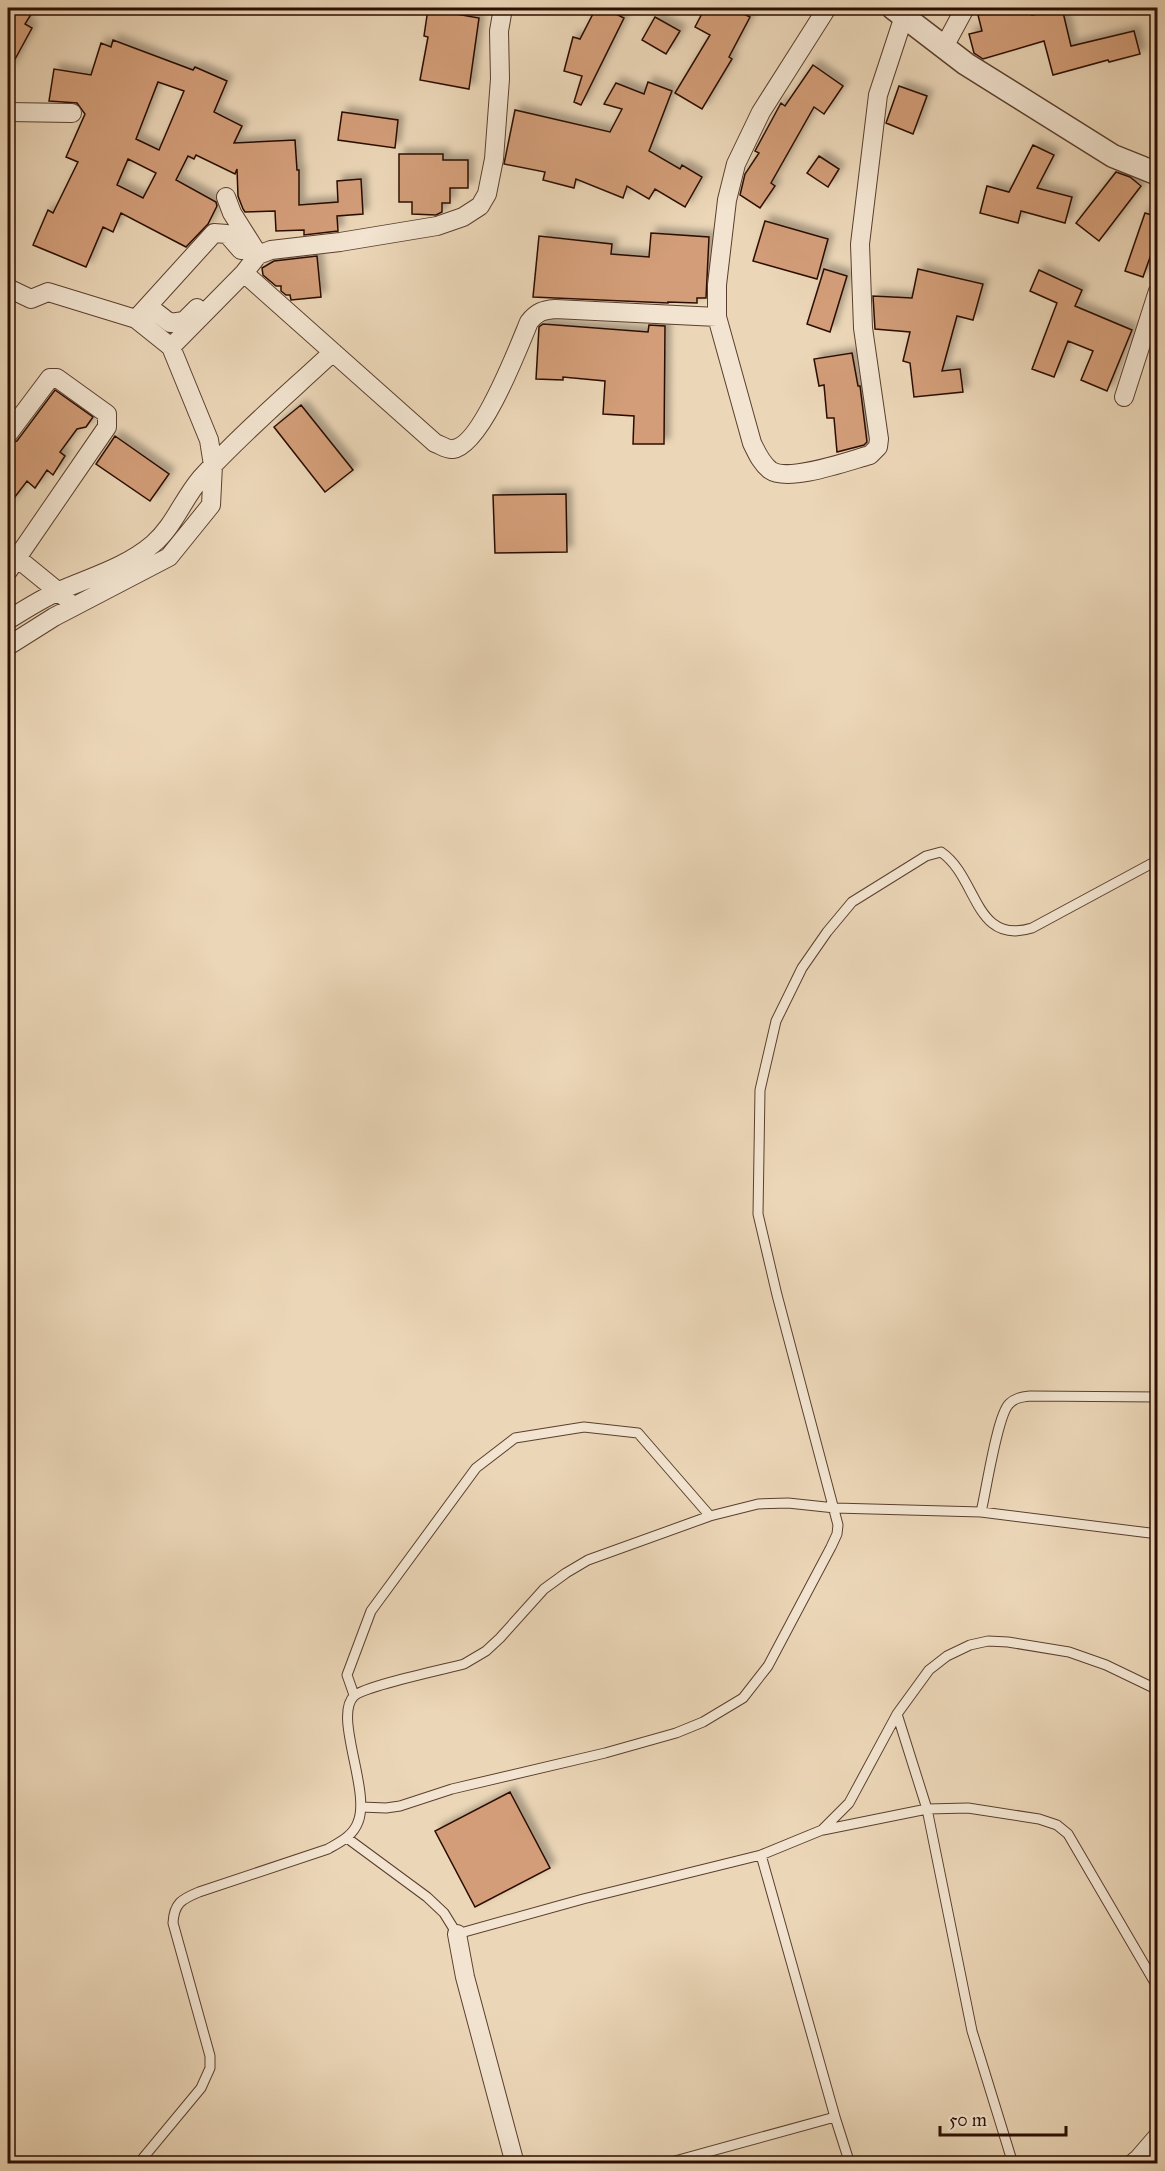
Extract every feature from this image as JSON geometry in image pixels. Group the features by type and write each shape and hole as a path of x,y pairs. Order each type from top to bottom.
{"street":[{"path":"142,313 214,233 227,234 250,249 271,250 340,242 437,226 463,218 480,206 487,194 494,159 500,79 499,31 503,8"},
{"path":"827,8 761,112 736,164 727,200 717,285 717,317 752,443 761,462 772,471 785,474 800,473 870,455 878,447 879,439 863,328 860,244 878,95 899,12 966,64 1113,156 1158,174"},
{"path":"944,47 965,8"},
{"path":"8,112 72,113"},
{"path":"171,347 244,273 250,249 226,197"},
{"path":"8,288 31,299 48,292 142,313 170,323 184,321 210,298 250,249"},
{"path":"244,273 435,443 453,449 461,446 468,439 489,410 506,380 529,322 542,310 717,317"},
{"path":"1124,397 1158,291"},
{"path":"8,646 169,557 211,505 213,465 206,431 189,396 171,347 142,313"},
{"path":"8,620 59,591 87,582 119,566 153,544 169,528 193,488 213,465 333,352"},
{"path":"8,434 50,378 57,378 107,414 107,427 12,565 59,591 75,607"},
{"path":"457,1934 465,1977 515,2163"},
{"path":"1140,2162 1158,2136"}],"lane":[{"path":"361,1807 400,1806 452,1789 605,1753 676,1733 704,1722 743,1698 768,1666 837,1534 838,1525 777,1295 759,1214 760,1090 776,1021 801,968 852,902 926,856 941,852 952,859 990,922 1000,929 1017,933 1032,928 1158,860"},
{"path":"981,1512 1001,1419 1009,1404 1018,1398 1030,1396 1158,1397"},
{"path":"354,1695 347,1675 371,1611 476,1468 515,1438 584,1427 638,1433 710,1516"},
{"path":"138,2163 189,2104 207,2079 210,2068 210,2056 173,1923 176,1906 199,1892 328,1849 347,1838 358,1822 361,1807 346,1714 349,1702 354,1695 372,1688 464,1664 476,1658 500,1638 544,1589 588,1560 710,1516 758,1504 788,1503 835,1508 981,1512 1158,1534"},
{"path":"822,1830 849,1803 897,1714 929,1670 947,1656 970,1645 988,1641 1008,1642 1069,1652 1106,1665 1158,1690"},
{"path":"897,1714 927,1809 972,2031 1013,2163"},
{"path":"347,1838 427,1897 444,1913 457,1934 583,1899 761,1856 822,1830 927,1809 968,1808 1039,1819 1057,1825 1068,1834 1158,1988"},
{"path":"761,1856 834,2117 850,2163"},
{"path":"664,2163 834,2117"}],"building":[{"path":"8,8 35,8 25,24 32,28 8,72"},
{"path":"596,8 604,8 624,18 581,105 574,102 582,76 564,71 573,37 580,39"},
{"path":"705,8 732,8 750,17 729,57 732,59 702,109 675,93 710,35 695,27"},
{"path":"990,8 1030,8 1032,15 1062,8 1071,46 1134,31 1140,54 1053,75 1044,41 983,59 974,53 969,34 982,31 977,11"},
{"path":"428,9 479,18 469,89 420,80 428,37 424,36"},
{"path":"655,17 680,31 666,54 642,40"},
{"path":"113,40 193,70 195,67 227,81 214,112 242,126 234,143 295,140 297,170 299,170 299,205 338,202 337,181 361,179 363,214 337,216 338,231 304,235 304,230 276,231 275,211 245,212 243,209 238,196 237,169 235,174 196,155 194,159 188,156 176,180 216,202 217,206 208,224 186,247 121,213 113,232 103,227 86,267 33,245 48,210 53,213 78,162 66,157 85,114 77,103 49,101 54,69 91,75 101,43 111,47","holes":["158,82 184,91 159,150 136,139","128,159 156,173 143,198 117,185"]},
{"path":"813,65 843,86 824,114 814,107 771,183 775,186 760,208 740,195 745,174 759,153 755,151 781,103 785,106"},
{"path":"648,82 672,91 649,151 680,169 682,165 702,177 685,207 655,189 649,199 627,186 623,198 576,179 574,188 543,180 545,172 504,164 515,110 610,132 622,109 604,104 616,83 644,94"},
{"path":"899,86 927,96 913,134 886,123"},
{"path":"342,112 398,120 395,148 338,140"},
{"path":"1033,145 1054,155 1037,188 1072,197 1065,223 1021,211 1018,223 980,213 987,186 1009,192"},
{"path":"399,154 443,154 443,160 468,160 468,188 450,188 450,203 442,203 442,212 436,215 412,214 412,202 399,202"},
{"path":"819,156 839,169 828,187 807,173"},
{"path":"1116,172 1130,177 1141,186 1099,241 1076,223"},
{"path":"1145,213 1158,217 1158,235 1143,277 1125,271"},
{"path":"765,221 828,239 817,279 753,261"},
{"path":"651,233 709,237 706,298 697,298 697,303 668,303 533,297 539,236 612,244 611,254 649,257"},
{"path":"317,256 321,297 291,300 290,295 281,291 281,286 276,286 263,275 262,268 274,261"},
{"path":"824,269 847,276 830,332 807,324"},
{"path":"918,269 983,284 973,320 957,316 942,371 960,369 963,392 914,397 910,363 903,361 910,332 875,329 873,296 912,298"},
{"path":"1039,270 1082,290 1075,306 1132,330 1107,391 1081,380 1093,351 1068,341 1054,377 1032,369 1057,303 1030,291"},
{"path":"543,324 648,332 649,325 665,326 664,444 633,444 634,416 603,414 605,381 563,377 563,380 536,379 539,327"},
{"path":"852,353 858,386 860,386 867,442 864,445 837,452 834,418 827,418 824,385 819,386 814,359"},
{"path":"55,390 93,417 86,427 77,429 60,452 65,456 53,475 47,470 35,488 27,481 8,506 8,445 17,441"},
{"path":"301,405 353,470 325,492 274,427"},
{"path":"115,436 169,474 150,501 96,464"},
{"path":"566,494 567,552 495,553 493,495"},
{"path":"510,1792 550,1868 475,1907 435,1831"}]}
